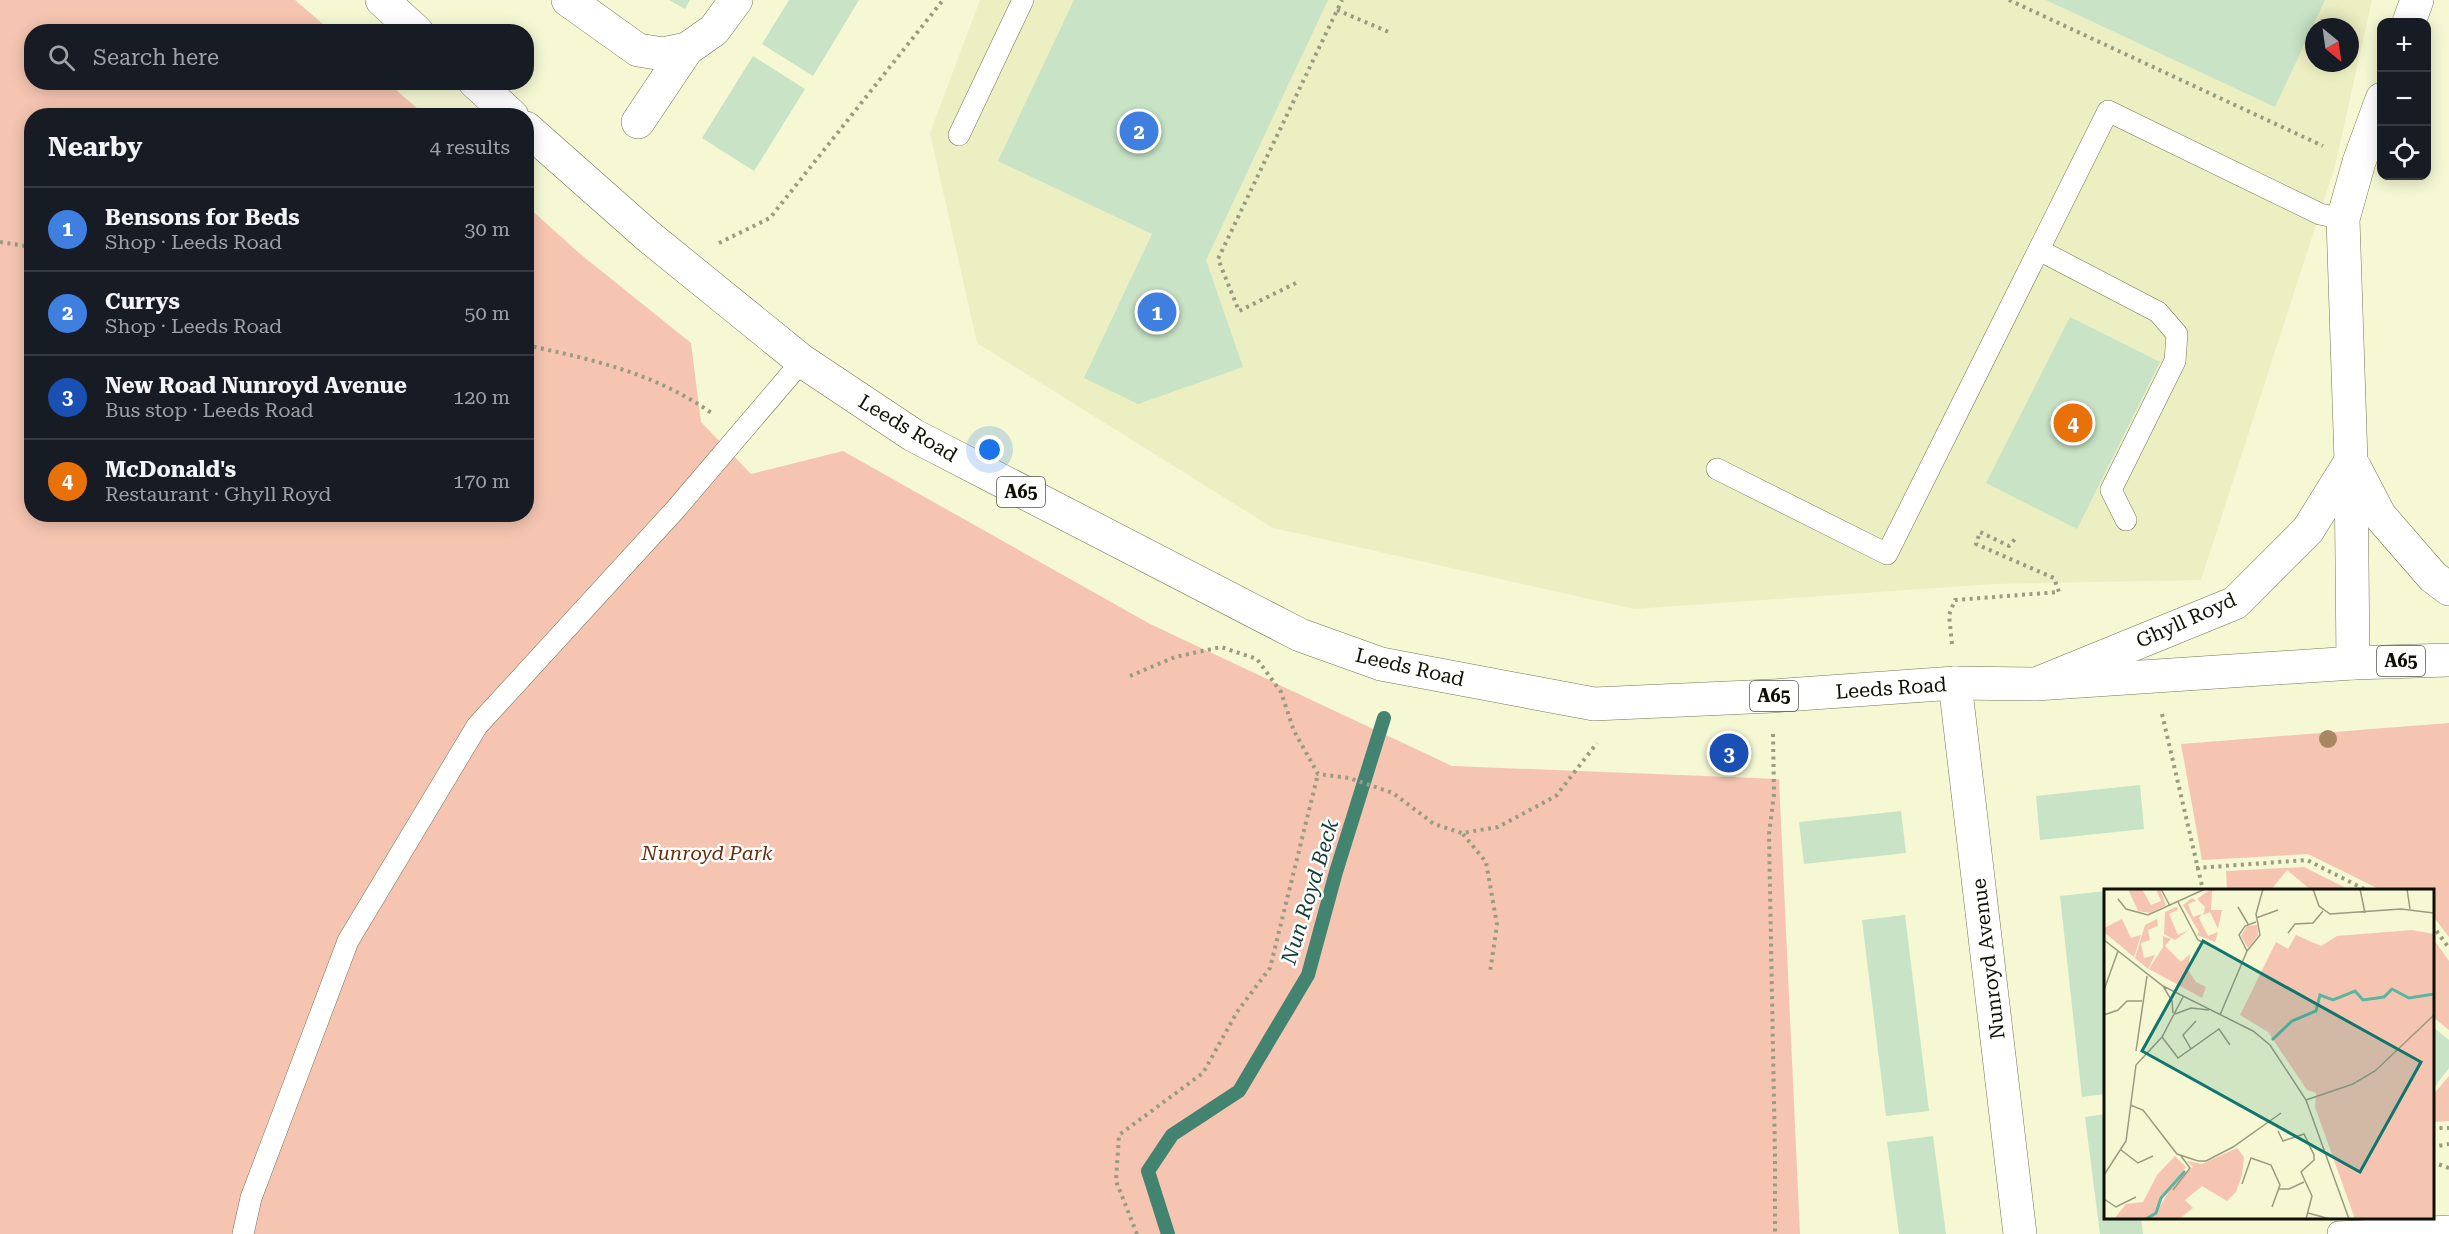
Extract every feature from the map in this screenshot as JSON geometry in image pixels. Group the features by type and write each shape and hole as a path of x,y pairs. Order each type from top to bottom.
{"main road":[{"path":"382,0 408,24"},
{"path":"568,0 638,50 663,54 687,49"},
{"path":"638,122 687,49 714,30 736,0"},
{"path":"2410,18 2417,0"},
{"path":"484,90 503,108"},
{"path":"2353,663 2351,461 2343,219 2359,162 2377,113"},
{"name":"Leeds Road","path":"534,135 680,262 802,361 913,435 1300,635 1381,664 1594,704 1772,696 1955,683 2036,684 2353,663 2449,660"},
{"path":"2351,461 2380,516 2433,577 2449,589"},
{"name":"Ghyll Royd","path":"2036,684 2235,603 2307,530 2351,461"},
{"name":"Nunroyd Avenue","path":"1955,683 2020,1234"}],"lane":[{"path":"959,135 1023,0"},
{"path":"1717,469 1887,554 2108,111 2320,214 2343,219"},
{"path":"2039,250 2158,312 2177,334 2175,361 2111,490 2126,520"},
{"path":"243,1234 251,1198 348,940 477,726 675,510 802,361"},
{"path":"2338,1232 2449,1226"}],"path":[{"path":"680,262 770,218 943,0"},
{"path":"1296,283 1239,310 1218,259 1342,0"},
{"path":"2009,0 2359,162"},
{"path":"1337,10 1391,33"},
{"path":"0,242 24,246"},
{"path":"534,347 605,362 650,378 696,402 741,434"},
{"path":"1955,683 1949,615 1954,600 2059,592 2054,578 1976,544 1980,532 2009,546 2015,539"},
{"path":"1130,676 1175,657 1221,647 1257,659 1281,692 1294,731 1318,774 1270,968 1237,1012 1203,1073 1119,1135 1116,1181 1137,1234"},
{"path":"2154,675 2202,889"},
{"path":"1772,696 1774,794 1769,834 1775,1157 1774,1234"},
{"path":"1318,774 1349,778 1393,794 1434,824 1462,833 1498,827 1556,796 1628,702"},
{"path":"1462,833 1486,862 1497,925 1490,972"},
{"path":"2196,868 2307,860 2362,889"},
{"path":"2434,927 2449,948"},
{"path":"2434,1147 2449,1144"},
{"path":"2434,1162 2449,1168"}],"shaded area":[{"path":"980,0 2372,0 2359,58 2359,18 2305,18 2305,72 2356,72 2335,166 2201,580 1993,584 1634,609 1273,528 977,343 930,133"}],"green space":[{"name":"Nunroyd Park","path":"0,0 295,0 323,24 24,24 24,90 396,90 417,108 24,108 24,522 534,522 534,212 579,253 691,343 701,422 751,474 843,451 1150,624 1452,766 1779,779 1800,1234 0,1234"},
{"path":"2449,723 2449,937 2434,917 2434,889 2379,889 2308,854 2202,860 2181,744"},
{"path":"2304,867 2348,889 2310,889 2287,870 2272,889 2227,889 2226,871"},
{"path":"2434,940 2449,961 2449,1030 2434,1018"},
{"path":"2449,1076 2449,1121 2434,1122 2434,1094"}],"building":[{"path":"669,0 690,0 685,9"},
{"path":"789,0 859,0 813,76 762,44"},
{"path":"1074,0 1328,0 1206,260 1243,367 1138,404 1084,378 1152,234 998,161"},
{"path":"2046,0 2325,0 2317,18 2305,18 2305,43 2275,107"},
{"path":"753,56 805,89 754,171 702,138"},
{"path":"2070,317 2160,362 2077,529 1986,483"},
{"path":"2140,785 2144,829 2040,840 2036,796"},
{"path":"1901,811 1906,853 1804,864 1799,822"},
{"path":"2104,891 2104,1094 2082,1097 2060,896"},
{"path":"1905,915 1929,1111 1886,1116 1862,920"},
{"path":"2434,1028 2449,1040 2449,1068 2434,1088"},
{"path":"2104,1114 2104,1219 2141,1219 2143,1234 2100,1234 2085,1117"},
{"path":"1933,1136 1946,1234 1899,1234 1887,1142"}],"waterway":[{"name":"Nun Royd Beck","path":"1168,1234 1148,1171 1172,1135 1239,1091 1308,975 1336,872 1384,718"}],"place":[{"name":"Currys","path":"1139,131"},
{"name":"Bensons for Beds","path":"1157,312"},
{"name":"McDonald's","path":"2073,423"},
{"name":"New Road Nunroyd Avenue","path":"1729,753"}]}
